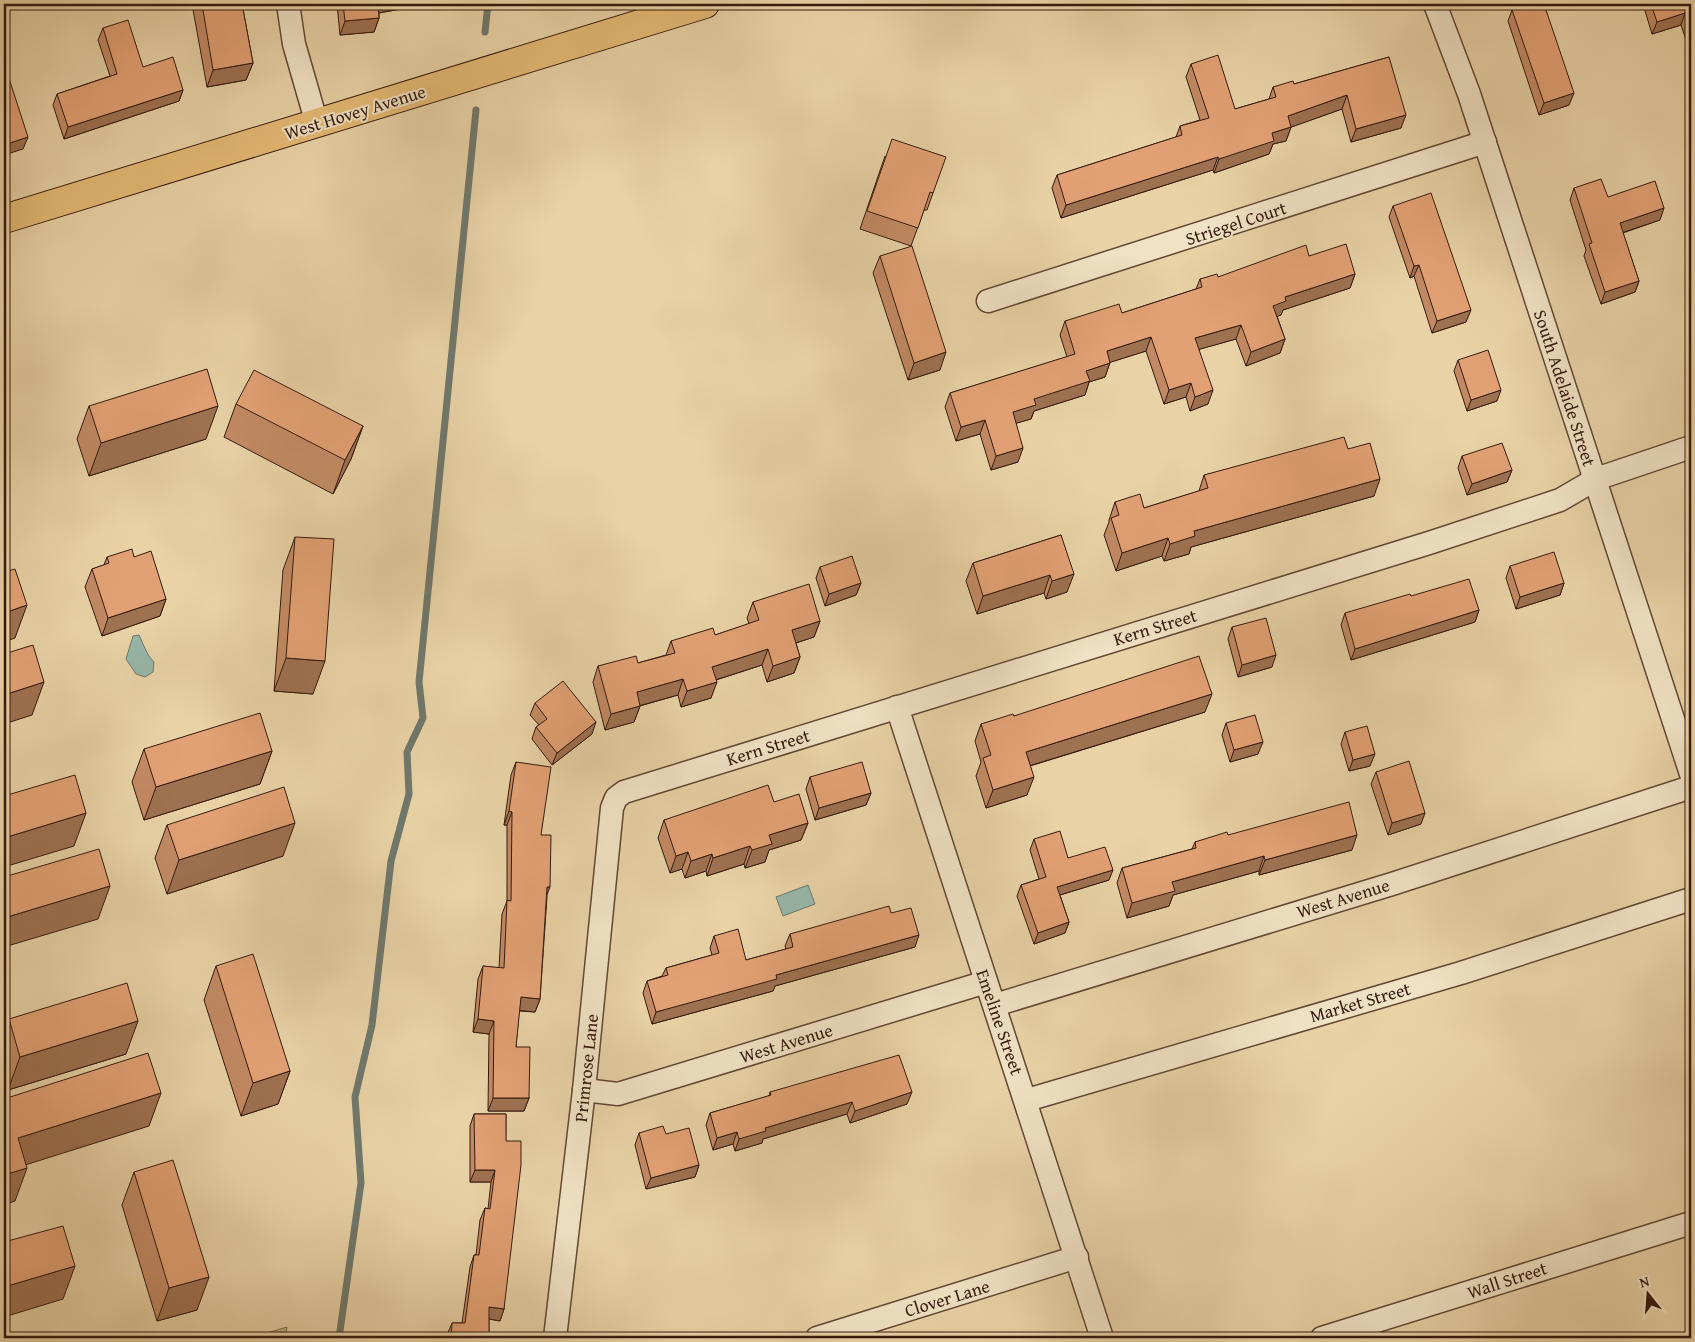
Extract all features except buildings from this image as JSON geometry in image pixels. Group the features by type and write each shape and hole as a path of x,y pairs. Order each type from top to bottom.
{"main road":[{"name":"West Hovey Avenue","path":"4,219 705,4"}],"street":[{"path":"288,4 294,44 317,124"},
{"name":"South Adelaide Street","path":"1435,4 1485,142 1691,774"},
{"name":"Striegel Court","path":"988,301 1485,142"},
{"name":"Kern Street","path":"616,798 634,788 1429,543 1560,500 1596,480 1691,447"},
{"name":"Emeline Street","path":"897,707 986,982 1027,1100 1102,1338"},
{"name":"West Avenue","path":"995,1005 1392,884 1691,788"},
{"name":"Primrose Lane","path":"555,1338 584,1090 612,808 616,798"},
{"name":"Market Street","path":"1027,1100 1452,976 1691,899"},
{"name":"West Avenue","path":"584,1090 618,1094 986,982"},
{"name":"Wall Street","path":"1322,1338 1691,1223"},
{"name":"Clover Lane","path":"818,1338 1077,1257"}],"green space":[{"path":"287,1327 285,1338 250,1338"}],"shaded area":[{"path":"139,635 147,653 154,662 153,672 145,677 136,674 126,659 133,636"},
{"path":"808,885 815,904 783,916 776,897"}],"waterway":[{"path":"485,32 488,4"},
{"path":"339,1338 361,1183 355,1097 372,1025 391,861 409,794 407,752 423,718 419,682 476,110"}]}
